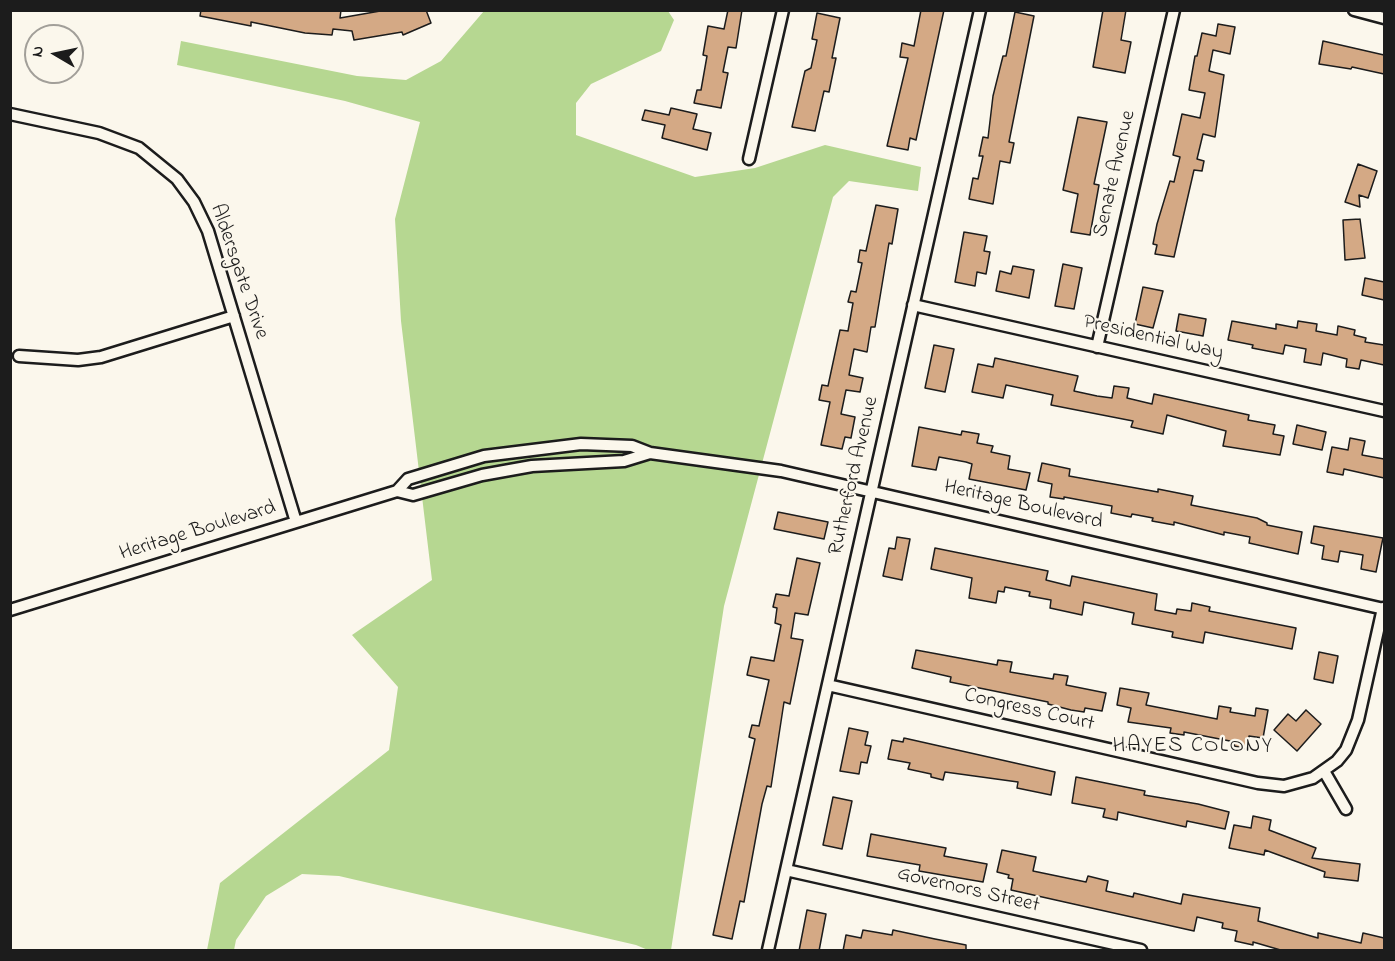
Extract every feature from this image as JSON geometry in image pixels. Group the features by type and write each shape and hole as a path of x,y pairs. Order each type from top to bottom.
{"street":[{"path":"749,159 783,10"},
{"name":"Rutherford Avenue","path":"768,951 980,10"},
{"name":"Senate Avenue","path":"1097,346 1174,10"},
{"path":"1354,10 1384,18"},
{"name":"Aldersgate Drive","path":"10,114 121,141 139,148 165,168 194,202 208,231 296,522"},
{"name":"Presidential Way","path":"913,305 1384,411"},
{"path":"19,356 78,360 101,357 234,316"},
{"name":"Heritage Boulevard","path":"10,610 397,491 408,479 428,471 501,453 581,444 632,446 651,453 781,471 1384,608"},
{"name":"Heritage Boulevard","path":"397,491 413,495 482,475 532,466 624,461 651,453"},
{"name":"Congress Court","path":"828,686 1258,783 1284,786 1313,778 1324,771 1337,761 1353,735 1384,608"},
{"path":"1324,771 1346,809"},
{"name":"Governors Street","path":"786,870 1141,951"}],"green space":[{"path":"484,11 668,11 674,20 661,51 591,84 576,103 576,135 695,177 755,168 825,145 921,167 918,191 849,181 833,197 724,606 671,950 648,950 636,945 339,876 302,874 266,896 236,940 234,950 207,950 220,883 389,750 398,687 352,635 432,580 401,321 395,219 420,122 345,101 177,65 181,41 357,76 406,80 441,61"}],"building":[{"path":"201,10 341,10 340,18 386,10 426,10 431,23 403,35 402,32 354,40 352,31 333,29 332,35 305,33 251,22 251,26 200,16"},
{"path":"728,10 742,10 736,48 728,47 723,72 728,73 721,108 694,103 697,90 701,90 707,56 703,55 708,26 724,29"},
{"path":"921,10 944,10 916,140 910,138 908,150 887,146 908,58 900,57 902,43 914,46"},
{"path":"1103,10 1126,10 1121,40 1131,42 1125,73 1093,67"},
{"path":"1015,12 1034,16 1009,142 1014,143 1010,163 1000,161 993,204 969,199 973,178 978,179 983,156 979,156 983,137 988,138 993,96 1003,56 1006,56"},
{"path":"817,13 840,18 832,58 836,58 829,92 824,91 815,131 792,127 805,71 811,68 817,40 812,39"},
{"path":"1218,24 1235,27 1230,54 1213,50 1209,71 1224,75 1215,137 1203,134 1197,159 1204,161 1202,171 1194,170 1174,257 1155,254 1157,245 1153,244 1157,224 1170,181 1174,182 1180,157 1173,155 1182,114 1200,118 1205,93 1189,90 1195,56 1197,56 1202,33 1216,36"},
{"path":"1323,41 1384,55 1384,74 1352,67 1351,69 1319,64"},
{"path":"671,108 697,114 693,129 711,133 707,150 662,138 665,125 642,120 645,110 669,115"},
{"path":"1078,117 1107,122 1094,184 1099,185 1090,235 1071,232 1078,194 1063,190"},
{"path":"1358,164 1377,171 1368,198 1359,195 1360,207 1345,202"},
{"path":"876,205 898,209 892,244 889,243 875,327 871,327 867,352 854,349 849,375 863,378 860,392 846,390 841,414 855,417 851,438 845,437 842,449 821,445 830,402 819,400 822,385 828,386 840,330 848,331 853,303 848,302 851,291 856,292 862,263 858,262 860,250 866,251"},
{"path":"1360,219 1365,258 1345,260 1343,220"},
{"path":"964,232 987,236 984,251 990,252 986,274 977,272 975,286 955,282"},
{"path":"1063,264 1082,268 1074,309 1055,306"},
{"path":"1013,266 1034,270 1029,298 996,291 1000,271 1011,274"},
{"path":"1365,278 1384,282 1384,300 1362,295"},
{"path":"1143,287 1163,291 1153,328 1135,324"},
{"path":"1179,314 1206,319 1203,336 1176,331"},
{"path":"1232,321 1276,329 1276,324 1297,328 1298,321 1317,324 1316,331 1337,335 1338,326 1355,330 1354,335 1366,338 1365,342 1384,345 1384,365 1361,360 1359,369 1346,367 1347,359 1323,353 1321,365 1304,362 1306,349 1285,345 1283,354 1252,348 1253,345 1228,340"},
{"path":"934,345 954,349 945,392 925,388"},
{"path":"995,358 1078,376 1074,391 1112,398 1114,386 1129,388 1127,398 1152,404 1154,394 1249,415 1248,420 1275,425 1273,434 1284,436 1280,455 1223,446 1226,431 1167,415 1163,434 1131,427 1133,421 1051,405 1053,395 1006,385 1003,398 972,392 978,364 993,367"},
{"path":"1297,425 1326,432 1322,450 1293,444"},
{"path":"919,427 961,435 962,431 979,434 977,443 993,446 991,452 1010,456 1008,469 1030,473 1026,490 969,479 972,464 966,462 939,457 936,470 912,466"},
{"path":"1350,438 1365,441 1362,455 1384,459 1384,478 1344,469 1343,475 1327,472 1332,447 1348,450"},
{"path":"1042,463 1070,469 1069,476 1193,496 1191,505 1257,518 1267,525 1302,532 1298,554 1249,543 1250,537 1224,532 1224,535 1174,522 1174,525 1152,521 1153,518 1132,514 1131,517 1111,513 1112,506 1064,497 1064,499 1050,497 1052,484 1038,481"},
{"path":"778,512 828,522 824,539 774,529"},
{"path":"1314,526 1383,538 1376,572 1361,569 1363,555 1340,551 1338,562 1322,559 1324,546 1311,543"},
{"path":"897,537 910,539 902,580 883,576 889,548 895,549"},
{"path":"935,548 1048,571 1046,580 1070,586 1072,576 1157,594 1155,610 1176,614 1177,609 1191,611 1192,603 1210,607 1209,611 1296,628 1292,649 1205,632 1203,643 1172,637 1173,632 1132,624 1134,613 1084,602 1082,615 1050,608 1051,600 1029,596 1030,592 1005,587 1004,592 998,591 996,603 969,598 972,578 931,569"},
{"path":"797,558 820,563 808,615 795,613 791,638 803,640 790,704 784,702 771,787 767,786 762,804 744,902 740,901 732,939 713,935 755,739 749,737 752,725 759,726 769,680 747,675 751,657 774,661 781,625 775,623 777,608 773,607 776,594 789,596"},
{"path":"916,650 997,665 998,660 1012,662 1010,672 1053,679 1054,674 1068,676 1066,685 1106,693 1102,711 1085,708 1084,712 1071,710 1048,704 1048,702 950,682 951,677 912,668"},
{"path":"1319,652 1338,656 1333,683 1314,679"},
{"path":"1120,688 1149,693 1146,705 1217,719 1219,706 1231,708 1230,712 1255,716 1256,708 1268,710 1263,738 1249,736 1247,749 1234,746 1235,742 1184,732 1184,735 1170,733 1171,728 1128,722 1131,708 1117,705"},
{"path":"1306,710 1321,724 1297,751 1274,730 1288,714 1296,721"},
{"path":"849,728 868,732 865,745 871,746 867,763 861,762 859,774 840,771"},
{"path":"904,738 1055,772 1051,795 1017,788 1018,782 945,772 943,780 931,777 931,774 908,769 910,763 888,759 892,740 903,742"},
{"path":"1076,777 1145,791 1144,795 1229,812 1225,829 1187,821 1186,827 1118,812 1117,820 1103,817 1105,809 1072,803"},
{"path":"833,797 852,801 842,849 823,845"},
{"path":"1253,816 1271,820 1269,830 1316,848 1312,858 1360,864 1358,881 1324,877 1325,872 1265,850 1264,855 1229,848 1234,825 1251,828"},
{"path":"871,834 946,848 944,856 987,864 983,882 919,871 920,865 867,856"},
{"path":"1002,850 1036,857 1033,871 1086,882 1088,876 1108,881 1106,891 1133,897 1134,893 1181,904 1183,894 1260,908 1258,921 1318,938 1318,933 1361,943 1363,933 1384,938 1384,951 1284,951 1253,942 1253,945 1235,941 1237,931 1222,928 1223,923 1197,917 1194,931 1011,890 1013,879 1008,878 1009,875 997,872"},
{"path":"807,910 826,914 819,951 799,951"},
{"path":"863,930 892,935 893,930 966,945 966,951 843,951 846,935 861,938"}],"district":[{"name":"HAYES COLONY","path":"1193,747"}]}
